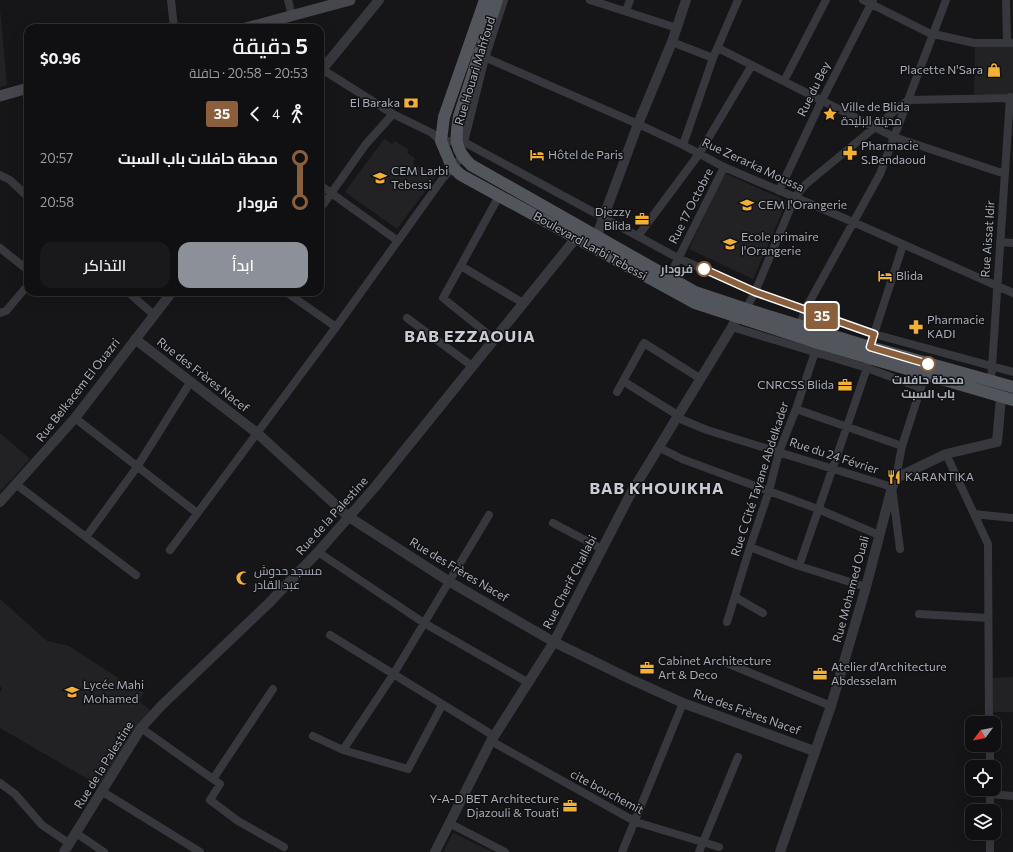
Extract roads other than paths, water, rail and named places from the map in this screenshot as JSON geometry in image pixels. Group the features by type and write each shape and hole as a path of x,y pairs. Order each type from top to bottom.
{"main road":[{"path":"262,24 350,0"},
{"name":"Rue Houari Mahfoud","path":"441,141 444,117 485,0"},
{"name":"Rue Houari Mahfoud","path":"460,142 456,136 459,116 482,57 497,0"},
{"path":"0,96 24,89"},
{"path":"441,141 452,167"},
{"path":"460,142 462,157"},
{"name":"Boulevard Larbi Tebessi","path":"462,157 482,172 580,233"},
{"name":"Boulevard Larbi Tebessi","path":"452,167 461,175 499,196 580,233 669,277 739,315 816,347 1013,387"},
{"name":"Boulevard Larbi Tebessi","path":"595,241 695,303 739,315 800,325 869,358 1007,399"}],"street":[{"path":"171,0 174,24"},
{"path":"288,0 292,15"},
{"path":"324,66 379,0"},
{"path":"482,57 504,0"},
{"path":"590,0 677,28"},
{"path":"626,11 630,0"},
{"path":"595,241 638,124 672,42 686,0"},
{"path":"683,144 713,58 738,0"},
{"path":"784,81 826,0"},
{"path":"863,0 872,2 933,34 974,43 1010,43 1006,0"},
{"path":"800,325 805,310 880,174 946,0"},
{"name":"Rue du Bey","path":"779,191 821,102 872,2"},
{"path":"672,42 713,58"},
{"path":"718,48 784,81 821,102 894,137 1008,172"},
{"name":"Rue Zerarka Moussa","path":"468,50 683,144 724,167 1013,293"},
{"path":"638,236 699,154 752,65"},
{"path":"324,72 394,114 432,134 441,141 460,142 678,258 755,292 874,334 1013,372"},
{"path":"739,315 755,292 795,197 806,184 908,100 1011,98"},
{"name":"Rue Aissat Idir","path":"991,382 996,285 1008,172 1011,98"},
{"path":"324,202 366,144 394,114"},
{"path":"170,550 336,327 452,167 462,157"},
{"name":"Rue 17 Octobre","path":"669,277 724,167"},
{"path":"0,175 10,180 24,190"},
{"path":"324,188 398,241"},
{"path":"494,339 444,298 499,196"},
{"name":"Rue de la Palestine","path":"67,848 103,792 141,728 162,705 268,604 318,552 376,487 580,233"},
{"path":"1000,242 1013,243"},
{"path":"799,566 869,358 874,334 903,245"},
{"path":"0,248 24,267"},
{"path":"461,266 524,303"},
{"path":"0,313 6,311 24,290"},
{"path":"133,296 154,315"},
{"name":"Rue Belkacem El Ouazri","path":"0,502 17,485 74,418 169,296"},
{"path":"292,296 336,327"},
{"name":"Rue Cherif Challabi","path":"435,852 492,739 554,642 631,493 658,447 679,417 739,315"},
{"path":"407,318 472,366"},
{"name":"Rue des Frères Nacef","path":"134,339 191,381 257,433 349,517 450,582 554,642 683,702 814,751"},
{"path":"617,392 644,343 701,379"},
{"name":"Rue C Cité Tayane Abdelkader","path":"727,622 750,546 769,491 779,452 796,409 816,347"},
{"path":"869,358 920,388"},
{"path":"900,549 894,482 902,446 925,375"},
{"path":"86,537 137,467 191,381"},
{"name":"Rue du 24 Février","path":"623,381 679,417 707,430 832,468 894,482"},
{"path":"894,482 946,454 997,442 1007,399"},
{"path":"796,409 902,446"},
{"path":"74,418 197,513"},
{"path":"658,447 682,460 818,509 879,535"},
{"path":"946,454 988,544 990,716"},
{"name":"Rue Mohamed Ouali","path":"780,852 814,751 831,706 866,587 894,482"},
{"path":"17,485 136,575"},
{"path":"974,514 1013,518"},
{"path":"343,750 393,675 489,516"},
{"path":"553,523 602,549"},
{"path":"750,546 799,566 866,587"},
{"path":"318,552 424,623 528,682"},
{"path":"735,596 763,613"},
{"path":"918,614 988,618"},
{"name":"cite bouchemit","path":"330,635 442,705 492,739 636,822 718,847"},
{"path":"724,662 831,706"},
{"path":"213,779 273,689"},
{"path":"622,852 636,822 683,702"},
{"path":"313,736 343,750 408,769 442,705"},
{"path":"141,728 220,784 210,800 238,821 284,847"},
{"path":"699,852 738,757"},
{"path":"0,783 15,794 42,825 67,848"},
{"path":"103,792 200,852"},
{"path":"1001,794 1013,796"},
{"path":"449,823 505,852"},
{"path":"76,833 104,852"},
{"path":"990,840 990,852"}],"place":[{"name":"Placette N'Sara","path":"994,70"},
{"name":"El Baraka","path":"411,103"},
{"name":"Ville de Blida مدينة البليدة","path":"830,114"},
{"name":"Pharmacie S.Bendaoud","path":"850,153"},
{"name":"Hôtel de Paris","path":"537,155"},
{"name":"CEM Larbi Tebessi","path":"380,178"},
{"name":"CEM l'Orangerie","path":"747,205"},
{"name":"Djezzy Blida","path":"642,219"},
{"name":"Ecole primaire l'Orangerie","path":"730,244"},
{"name":"فرودار","path":"704,269"},
{"name":"Blida","path":"885,276"},
{"name":"Pharmacie KADI","path":"916,327"},
{"name":"محطة حافلات باب السبت","path":"928,364"},
{"name":"CNRCSS Blida","path":"845,385"},
{"name":"KARANTIKA","path":"894,477"},
{"name":"مسجد حدوش عبد القادر","path":"243,578"},
{"name":"Cabinet Architecture Art & Deco","path":"647,668"},
{"name":"Atelier d'Architecture Abdesselam","path":"820,674"},
{"name":"Lycée Mahi Mohamed","path":"72,692"},
{"name":"Y-A-D BET Architecture Djazouli & Touati","path":"570,806"}],"district":[{"name":"BAB EZZAOUIA","path":"470,336"},
{"name":"BAB KHOUIKHA","path":"657,488"}]}
